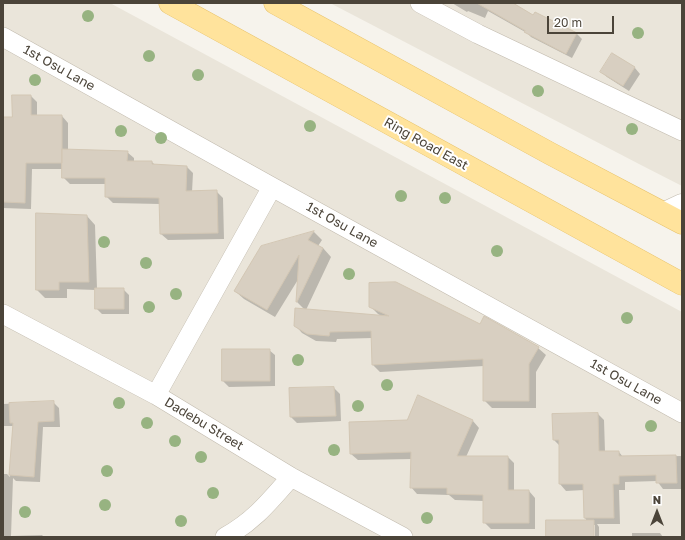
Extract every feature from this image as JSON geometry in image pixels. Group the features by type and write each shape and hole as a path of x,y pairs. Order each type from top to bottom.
{"main road":[{"name":"Ring Road East","path":"170,3 682,284"},
{"path":"275,3 551,154 676,214"}],"street":[{"path":"420,3 478,34 682,131"},
{"name":"1st Osu Lane","path":"3,37 272,187 682,412"},
{"path":"156,395 272,187"},
{"name":"Dadebu Street","path":"3,314 156,395 291,477 403,537"},
{"path":"225,537 237,530 259,513 291,477"}],"shaded area":[{"path":"3,3 110,3 682,312 682,537 3,537"},
{"path":"330,3 682,3 682,186 639,164"}],"building":[{"path":"477,3 513,3 533,15 535,12 577,33 566,54 524,32 525,31"},
{"path":"612,53 635,67 623,86 600,72"},
{"path":"12,95 31,95 31,115 62,115 62,163 26,163 25,203 3,202 3,117 12,117"},
{"path":"62,149 128,151 127,161 152,161 152,164 187,166 186,191 217,190 218,233 160,234 159,198 105,197 105,178 62,178"},
{"path":"36,213 87,215 89,282 59,282 59,290 36,290"},
{"path":"314,231 308,240 323,248 297,302 299,255 267,310 234,291 261,246"},
{"path":"396,282 480,324 484,316 539,347 529,364 529,401 483,401 483,359 372,365 371,331 330,332 329,336 307,334 294,326 295,308 389,316 369,307 369,283"},
{"path":"95,288 124,288 124,309 95,309"},
{"path":"222,349 270,349 270,381 222,381"},
{"path":"334,387 336,416 290,417 289,388"},
{"path":"418,395 473,420 457,456 508,456 508,490 529,490 529,523 483,523 483,495 447,494 447,488 410,488 411,452 350,454 349,422 407,420"},
{"path":"54,401 54,421 38,422 34,477 9,475 13,423 10,423 9,403"},
{"path":"598,413 599,451 619,451 619,456 676,455 677,483 656,483 656,475 619,476 619,484 613,484 614,518 584,518 583,484 559,484 559,440 553,440 552,414"},
{"path":"546,520 594,520 594,537 546,537"}]}
